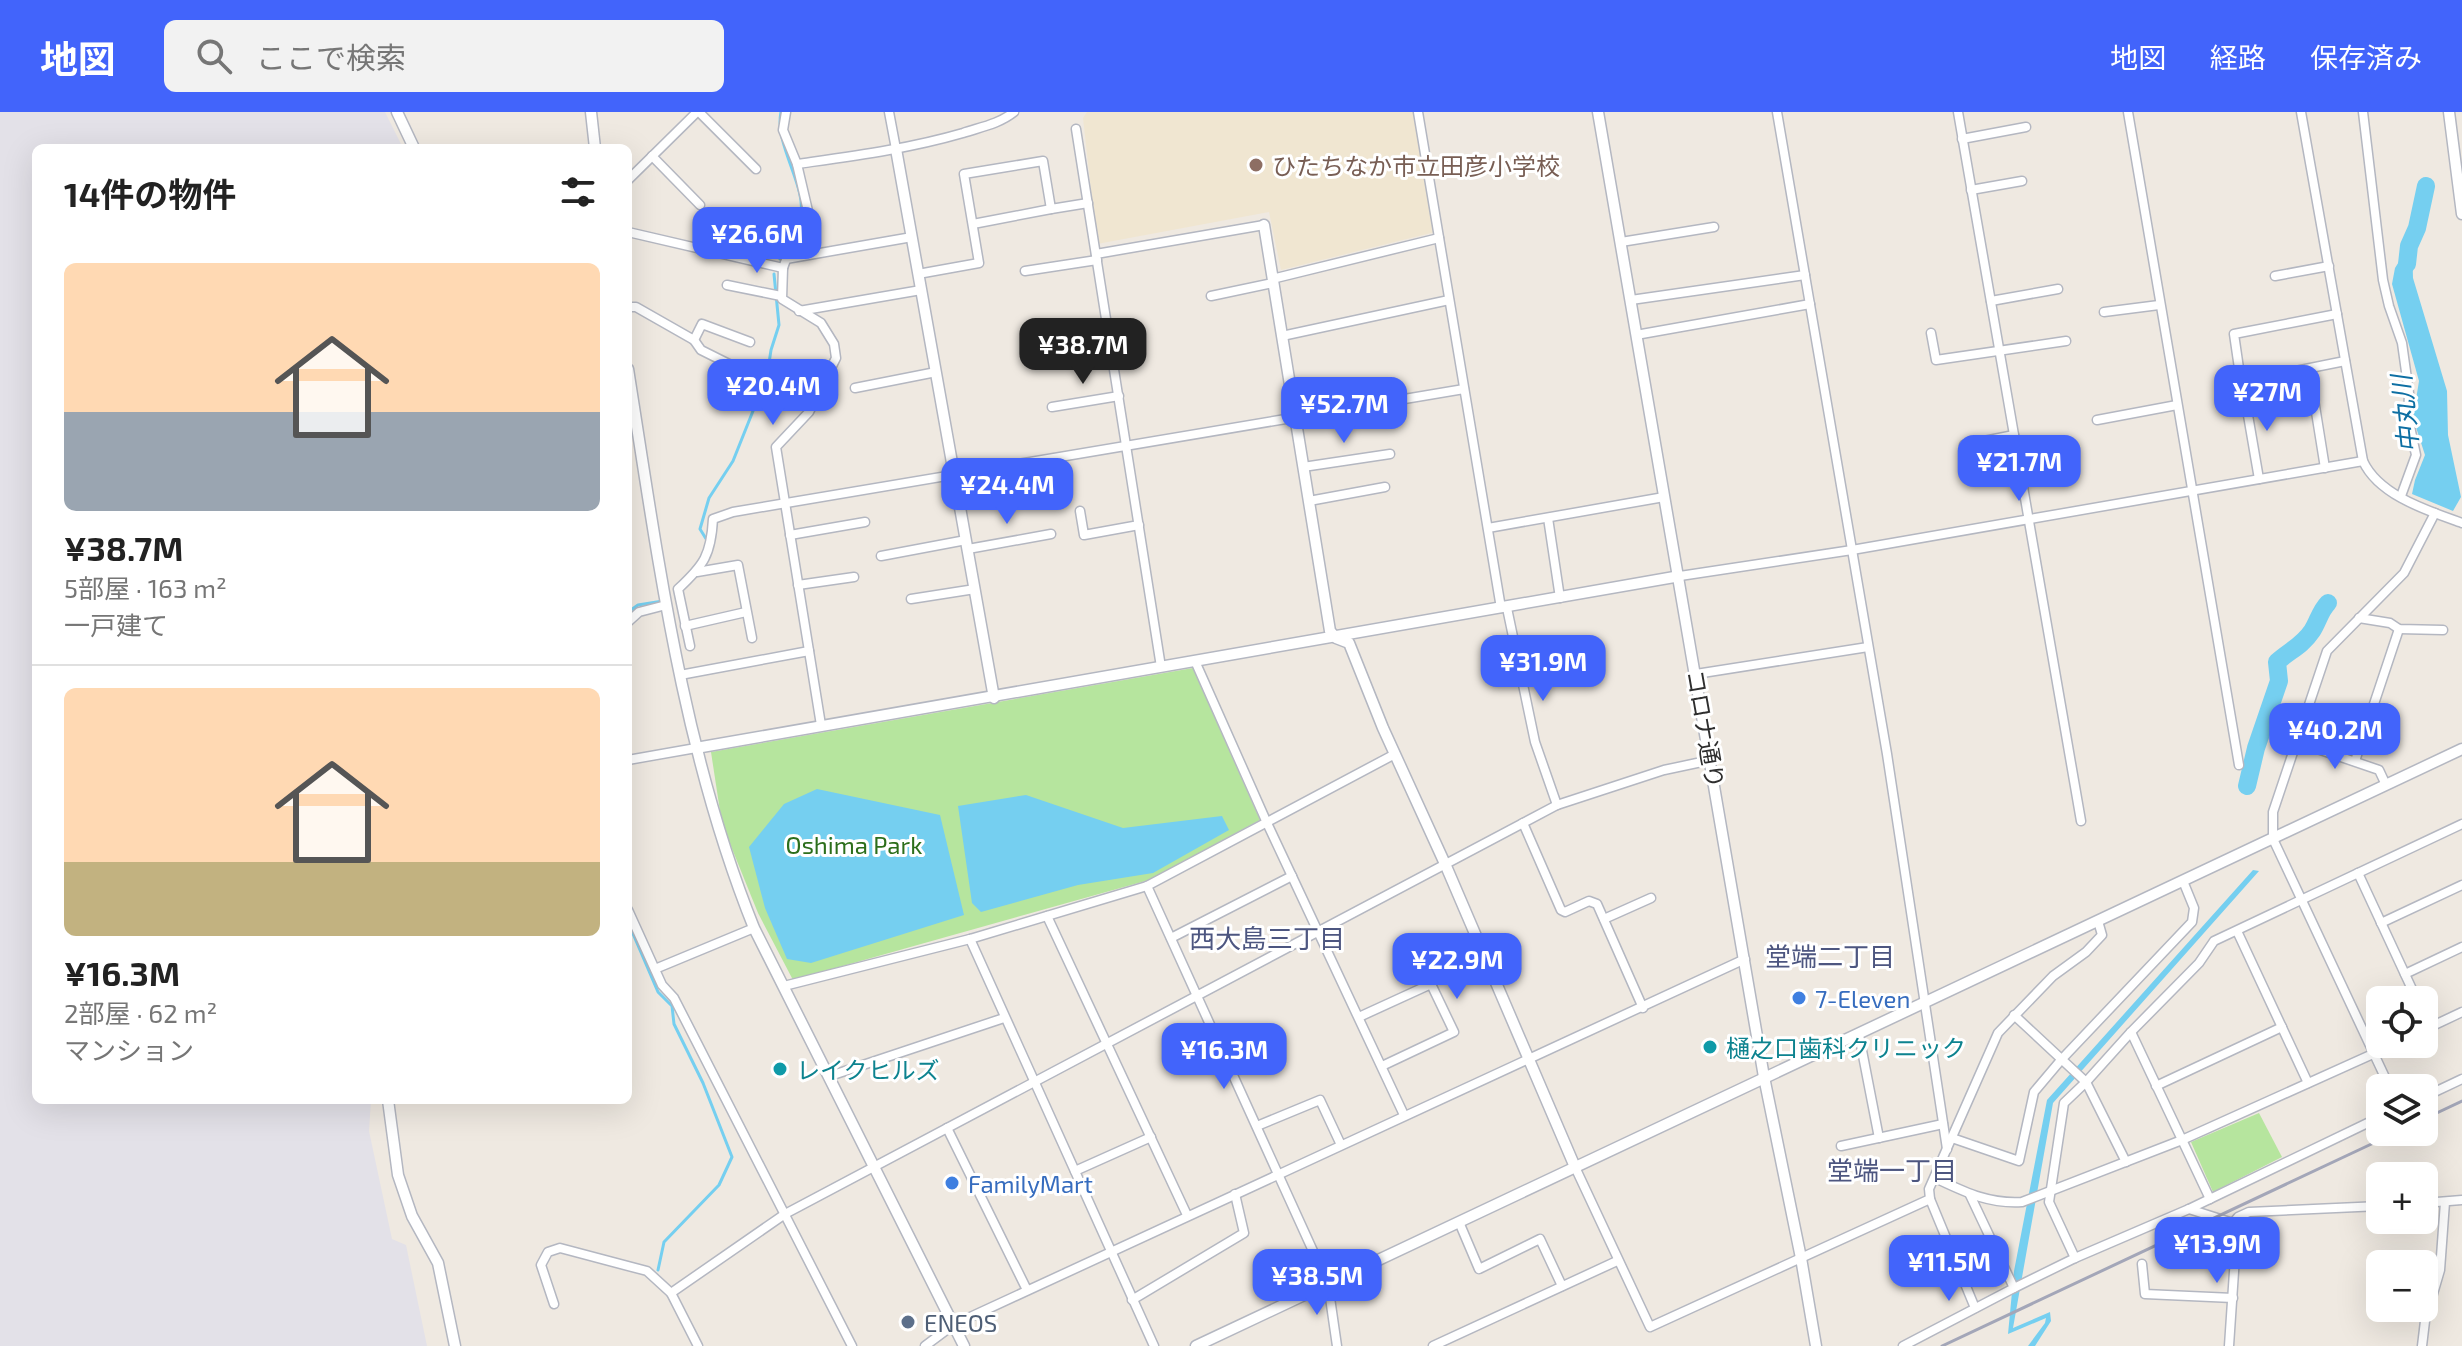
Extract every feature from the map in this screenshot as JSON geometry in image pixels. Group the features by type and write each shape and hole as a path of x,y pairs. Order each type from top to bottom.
{"street":[{"path":"397,112 412,144"},
{"path":"591,112 595,144"},
{"path":"632,176 698,112 756,169"},
{"path":"786,112 783,130 797,164 808,211 802,234 791,246 785,264 781,296 821,323 834,344 836,358 809,412 776,447 821,725"},
{"path":"889,112 994,698"},
{"path":"797,164 896,149 1002,121 1014,112"},
{"path":"1418,112 1504,608 1535,742 1557,805"},
{"name":"コロナ通り","path":"1598,112 1764,1077 1816,1346"},
{"path":"1777,112 1868,647 1947,1149"},
{"path":"1958,112 2081,821"},
{"path":"2128,112 2239,765"},
{"path":"2301,112 2363,461 2368,472 2391,491 2462,523"},
{"path":"2363,112 2383,280 2402,343 2409,393 2408,417 2416,455 2401,496"},
{"path":"2449,112 2460,176 2462,214"},
{"path":"1962,139 2026,127"},
{"path":"1076,129 1161,667"},
{"path":"652,156 700,205"},
{"path":"918,274 979,263 964,174 1043,161 1051,209"},
{"path":"1971,190 2022,181"},
{"path":"973,224 1088,203"},
{"path":"1025,271 1264,225 1330,631 1336,638 1349,643 1575,1167 1650,1327 1930,1199"},
{"path":"1621,242 1714,227"},
{"path":"632,233 785,264 912,237"},
{"path":"1211,296 1439,238"},
{"path":"2275,276 2329,266"},
{"path":"1631,300 1805,275"},
{"path":"727,285 781,296"},
{"path":"1991,301 2058,289"},
{"path":"799,311 921,290"},
{"path":"1282,336 1449,300"},
{"path":"1636,335 1810,304"},
{"path":"2104,312 2159,305"},
{"path":"632,307 694,340 701,350 745,372"},
{"path":"2337,314 2234,334 2241,382 2345,361"},
{"path":"694,340 702,324 750,342"},
{"path":"1931,333 1936,360 2066,341"},
{"path":"855,388 936,372"},
{"path":"2311,381 2325,468"},
{"path":"690,646 678,589 696,572 710,550 713,519 733,512 1464,389"},
{"path":"2244,392 2259,479"},
{"path":"632,394 666,605 696,748 717,827 754,928 964,1346"},
{"path":"1052,407 1119,396"},
{"path":"2097,420 2177,405"},
{"path":"1964,445 2014,435"},
{"path":"1303,467 1390,454"},
{"path":"632,759 1680,576 1852,550 2363,461"},
{"path":"1309,501 1385,487"},
{"path":"1488,528 1664,497"},
{"path":"1080,511 1084,535 1139,525"},
{"path":"2366,1039 2273,839 2273,812 2327,651 2404,573 2435,513"},
{"path":"1548,518 1560,598"},
{"path":"790,535 865,522"},
{"path":"881,556 1051,534"},
{"path":"696,572 738,565 752,638"},
{"path":"798,585 854,577"},
{"path":"911,599 975,589"},
{"path":"632,610 638,612 666,605"},
{"path":"632,618 638,612"},
{"path":"685,626 746,612"},
{"path":"2359,618 2390,623 2399,629 2443,630"},
{"path":"2355,761 2399,629"},
{"path":"1696,674 1868,647"},
{"path":"680,675 809,651"},
{"path":"1195,661 1404,1115"},
{"path":"2297,742 2379,770 2386,785"},
{"path":"1196,1346 2462,749"},
{"path":"784,986 970,939 1147,886 1395,754"},
{"path":"671,1293 785,1214 1557,805 1664,770 1711,760"},
{"path":"1523,823 1558,907 1565,912 1593,902 1597,904 1643,1008"},
{"path":"2075,1258 2049,1202 2064,1103 2199,963 2214,941 2462,824"},
{"path":"2358,873 2411,986"},
{"path":"1171,938 1292,876"},
{"path":"1952,1138 2019,1161 2034,1092 2192,922 2194,908 2183,881"},
{"path":"2381,923 2462,885"},
{"path":"1147,886 1328,1284 1337,1346"},
{"path":"1604,919 1651,898"},
{"path":"1047,916 1187,1215"},
{"path":"632,919 662,985 674,998 852,1346"},
{"path":"1975,1308 1930,1199 1929,1189 1998,1033 2053,976 2086,952 2102,935 2098,921"},
{"path":"655,969 754,928"},
{"path":"2237,931 2308,1083"},
{"path":"970,939 1154,1346"},
{"path":"2405,974 2462,947"},
{"path":"925,1346 953,1325 1027,1290 1745,959"},
{"path":"1359,1017 1431,984 1454,1032 1382,1066"},
{"path":"2438,1024 2462,1012"},
{"path":"2014,1015 2086,1082 2126,1162"},
{"path":"830,1076 1004,1018"},
{"path":"2156,1086 2282,1027"},
{"path":"2131,1032 2210,1199"},
{"path":"1859,1035 1879,1138"},
{"path":"1935,1178 1970,1195 2000,1203 2022,1202 2182,1140 2366,1057"},
{"path":"2438,1090 2462,1079"},
{"path":"1257,1126 1320,1100 1341,1145"},
{"path":"389,1104 398,1175 412,1216 438,1263 455,1346"},
{"path":"1841,1146 1943,1124"},
{"path":"1903,1346 2075,1258 2189,1209 2366,1124"},
{"path":"947,1128 1027,1290"},
{"path":"1075,1171 1151,1137"},
{"path":"1132,1300 1244,1233 1235,1194"},
{"path":"1970,1195 2014,1288"},
{"path":"2438,1202 2462,1200"},
{"path":"2422,1346 2425,1321 2440,1270 2445,1202"},
{"path":"2229,1346 2236,1242 2233,1223 2238,1217 2249,1212 2366,1207"},
{"path":"2189,1209 2233,1223"},
{"path":"1459,1222 1479,1269 1540,1239 1562,1286"},
{"path":"554,1304 541,1265 548,1252 560,1248 647,1271 671,1293 698,1346"},
{"path":"1433,1346 1617,1261"},
{"path":"2142,1264 2145,1294 2233,1298"}],"shaded area":[{"path":"0,112 385,112 401,144 32,144 32,1104 371,1104 369,1131 392,1239 406,1245 427,1346 0,1346"},
{"name":"ひたちなか市立田彦小学校","path":"1087,112 1414,112 1435,232 1281,270 1269,212 1097,244 1083,118"}],"green space":[{"name":"Oshima Park","path":"1193,668 1260,820 1149,880 793,980 758,913 722,824 711,752"},
{"path":"2259,1113 2282,1157 2213,1192 2191,1142"}],"water":[{"path":"2412,241 2413,278 2447,391 2448,435 2461,497 2453,511 2412,494 2425,455 2413,418 2419,381 2392,284 2395,268"},
{"path":"817,789 940,815 964,915 811,963 787,959 765,908 749,847 784,804"},
{"path":"1026,795 1123,828 1222,816 1229,830 1153,873 1078,885 981,912 972,903 958,806"},
{"path":"2253,870 2259,871 2053,1103 2013,1328 2050,1312 2051,1321 2035,1346 2028,1346 2046,1318 2008,1334 2014,1271 2047,1100"}],"waterway":[{"path":"780,259 798,223 801,207 800,194 782,139 781,112"},
{"name":"中丸川","path":"2407,264 2426,186"},
{"path":"708,542 700,529 709,498 733,461 767,376 779,325 774,274"},
{"path":"632,609 638,605 663,601"},
{"name":"中丸川","path":"2247,786 2256,748 2279,681 2277,662 2308,636 2328,603"},
{"path":"632,931 658,992 672,1006 674,1024 703,1083 732,1157 719,1185 664,1242 658,1270"}],"railway":[{"path":"2438,1112 2462,1101"},
{"path":"1942,1346 2367,1146"}],"place":[{"name":"ひたちなか市立田彦小学校","path":"1256,165"},
{"name":"7-Eleven","path":"1799,998"},
{"name":"樋之口歯科クリニック","path":"1710,1047"},
{"name":"レイクヒルズ","path":"780,1069"},
{"name":"FamilyMart","path":"952,1183"},
{"name":"ENEOS","path":"908,1322"}],"district":[{"name":"西大島三丁目","path":"1267,937"},
{"name":"堂端二丁目","path":"1830,955"},
{"name":"堂端一丁目","path":"1892,1169"}]}
